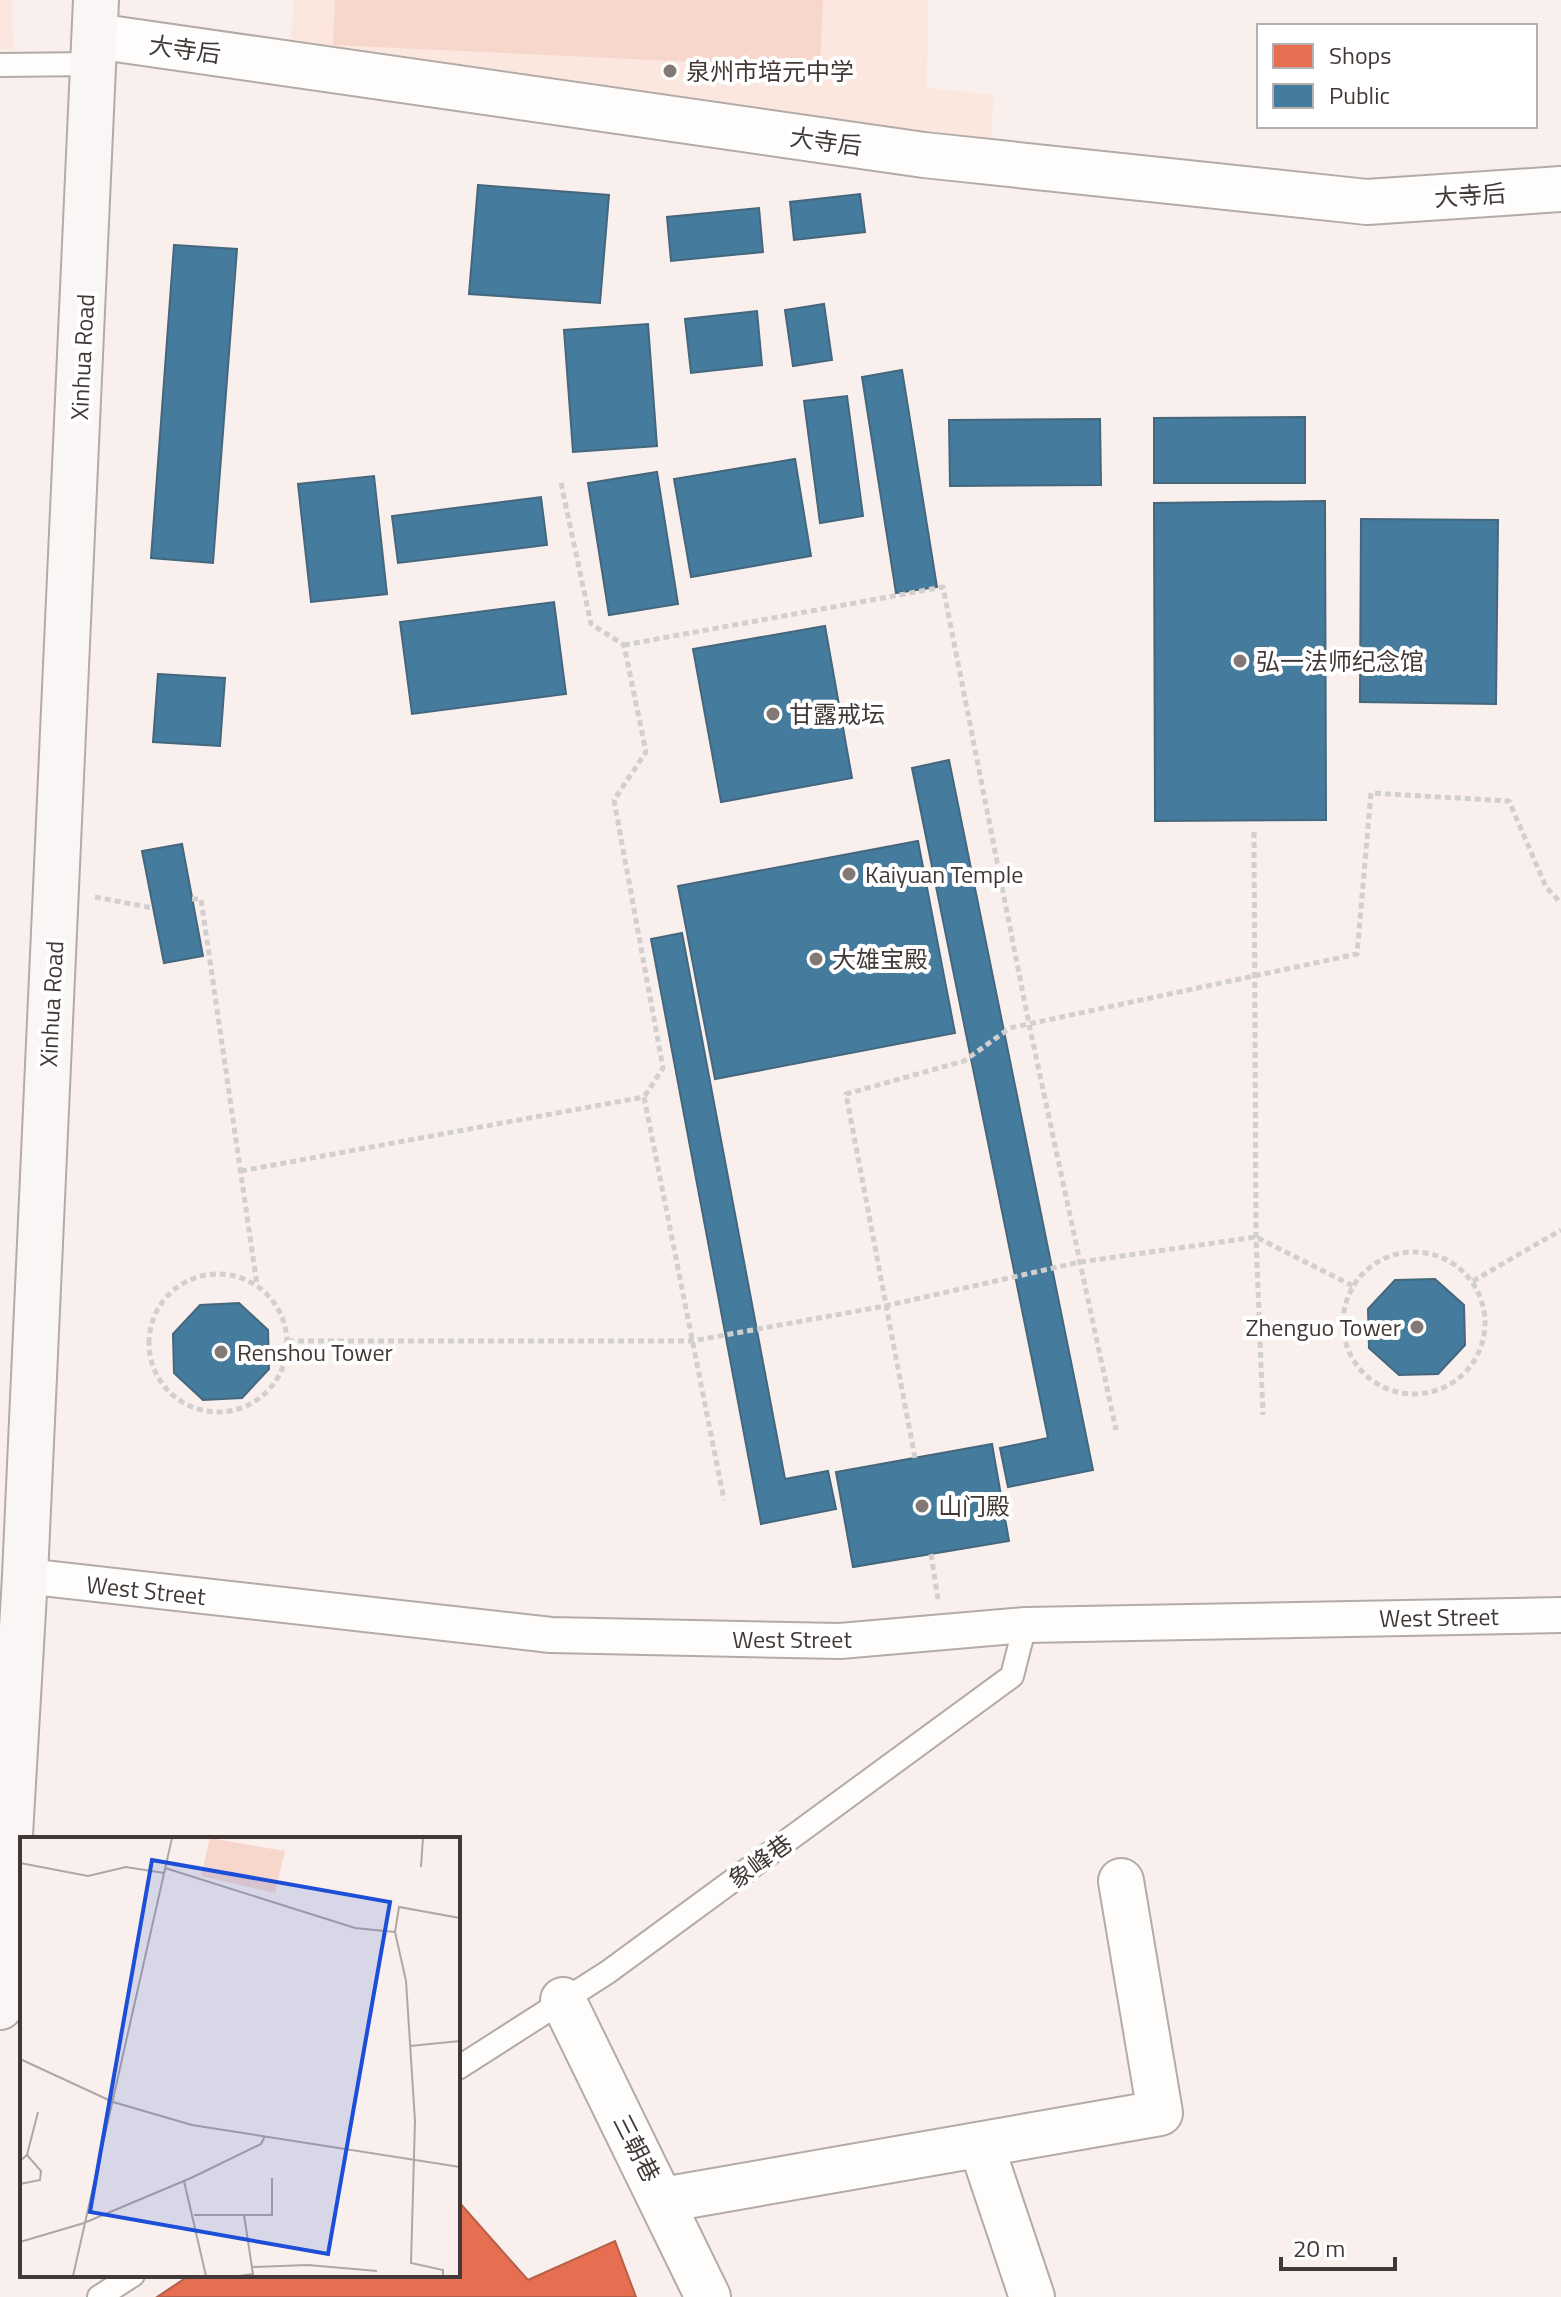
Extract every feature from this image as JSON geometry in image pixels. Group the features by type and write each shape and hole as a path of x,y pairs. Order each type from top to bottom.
{"main road":[{"name":"Xinhua Road","path":"0,2007 25,1576 95,33"}],"street":[{"name":"大寺后","path":"95,33 924,155 1367,202 1561,189"},
{"name":"West Street","path":"25,1576 551,1635 840,1641 1025,1625 1561,1615"},
{"path":"663,2200 1160,2113 1121,1881"},
{"name":"三朝巷","path":"563,2000 708,2297"},
{"path":"981,2145 1032,2297"}],"lane":[{"path":"0,65 95,33"},
{"name":"象峰巷","path":"460,2067 608,1972 1012,1676 1025,1625"},
{"path":"99,2297 130,2277"}],"path":[{"path":"561,483 591,624 624,645 943,587 1029,1024 1116,1430"},
{"path":"624,645 646,752 614,800 663,1068 644,1097 724,1500"},
{"path":"915,1458 846,1094 964,1061 1010,1028 1357,954 1371,793 1509,801 1546,887 1561,903"},
{"path":"1254,832 1256,1237 1263,1415"},
{"path":"57,890 153,908"},
{"path":"192,899 201,899 257,1286"},
{"path":"241,1171 644,1097"},
{"path":"1473,1281 1561,1230"},
{"path":"288,1341 692,1341 885,1306 1080,1262 1256,1237 1353,1286"},
{"path":"1411,1251 1435,1254 1456,1264 1473,1281 1483,1302 1486,1325 1482,1348 1470,1368 1451,1384 1418,1393 1383,1387 1364,1373 1350,1354 1343,1332 1344,1309 1353,1286 1368,1268 1388,1256 1411,1251"},
{"path":"215,1274 237,1276 257,1286 273,1300 284,1319 288,1341 285,1362 276,1382 261,1398 242,1409 220,1413 199,1411 179,1401 163,1386 152,1368 148,1346 151,1325 160,1305 175,1289 194,1278 215,1274"}],"shaded area":[{"path":"0,0 12,0 13,50 0,49"},
{"name":"泉州市培元中学","path":"294,0 928,0 927,88 994,95 990,152 289,53"},
{"path":"335,0 823,0 820,68 333,45"}],"building: Shops":[{"path":"460,2203 528,2280 615,2241 636,2297 157,2297 187,2277 460,2277"}],"building: Public":[{"path":"478,185 609,195 600,303 469,294"},
{"path":"860,194 865,232 794,240 790,202"},
{"path":"759,208 763,252 671,261 667,217"},
{"path":"174,245 237,249 213,563 151,558"},
{"path":"824,304 832,360 793,366 785,310"},
{"path":"757,311 762,365 691,373 685,319"},
{"path":"648,324 657,446 573,452 564,330"},
{"path":"902,370 937,587 896,593 862,377"},
{"path":"847,396 863,516 820,523 804,401"},
{"path":"1305,417 1305,483 1154,483 1154,418"},
{"path":"1100,419 1101,485 950,486 949,420"},
{"path":"795,459 811,556 691,577 674,479"},
{"path":"657,472 678,604 609,615 588,483"},
{"path":"374,476 387,594 311,602 298,484"},
{"path":"541,497 547,545 398,563 392,516"},
{"name":"弘一法师纪念馆","path":"1325,501 1326,820 1155,821 1154,503"},
{"path":"1361,519 1498,520 1496,704 1360,702"},
{"path":"554,602 566,694 412,714 400,622"},
{"name":"甘露戒坛","path":"825,626 852,778 721,802 693,649"},
{"path":"158,674 225,678 220,746 153,742"},
{"path":"949,760 1093,1470 1008,1487 1000,1448 1048,1438 912,768"},
{"name":"大雄宝殿","path":"918,841 955,1033 715,1079 678,886"},
{"path":"182,844 203,956 164,963 142,851"},
{"path":"682,933 785,1479 828,1471 836,1509 761,1524 651,939"},
{"name":"Zhenguo Tower","path":"1435,1279 1464,1305 1465,1345 1438,1374 1399,1375 1369,1348 1368,1309 1395,1280"},
{"name":"Renshou Tower","path":"239,1303 268,1330 269,1369 242,1398 203,1400 174,1373 173,1334 200,1305"},
{"name":"山门殿","path":"992,1444 1009,1541 853,1567 836,1472"}],"place":[{"name":"泉州市培元中学","path":"670,71"},
{"name":"弘一法师纪念馆","path":"1240,661"},
{"name":"甘露戒坛","path":"773,714"},
{"name":"Kaiyuan Temple","path":"849,874"},
{"name":"大雄宝殿","path":"816,959"},
{"name":"Zhenguo Tower","path":"1417,1327"},
{"name":"Renshou Tower","path":"221,1352"},
{"name":"山门殿","path":"922,1506"}]}
